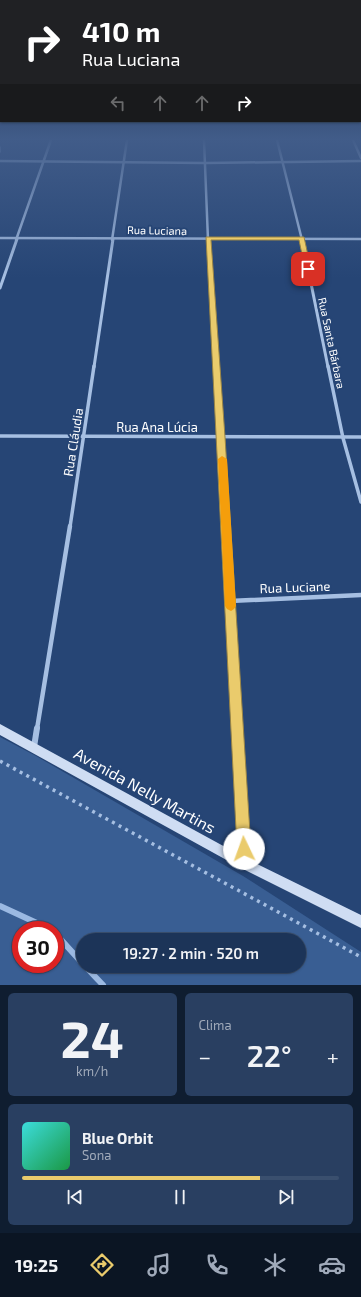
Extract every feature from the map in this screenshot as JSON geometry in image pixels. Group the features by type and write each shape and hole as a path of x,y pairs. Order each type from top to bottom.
{"main road":[{"name":"Avenida Nelly Martins","path":"0,729 245,864 361,922"}],"street":[{"path":"0,288 35,186"},
{"name":"Rua Cláudia","path":"34,747 84,437 120,186"},
{"path":"207,186 208,239 221,437 245,864"},
{"name":"Rua Santa Bárbara","path":"289,186 302,238 343,438 361,502"},
{"name":"Rua Luciana","path":"0,238 361,239"},
{"name":"Rua Ana Lúcia","path":"0,436 361,437"},
{"name":"Rua Luciane","path":"230,601 361,596"}],"path":[{"path":"0,761 361,957"}],"shaded area":[{"path":"0,737 36,756 243,876 361,952 361,985 0,985"}],"waterway":[{"path":"0,906 32,921"},
{"path":"64,943 76,956"},
{"path":"92,973 103,985"}],"slow traffic":[{"path":"222,459 231,606"}],"route":[{"path":"244,849 221,437 208,239 302,238 308,269"}]}
